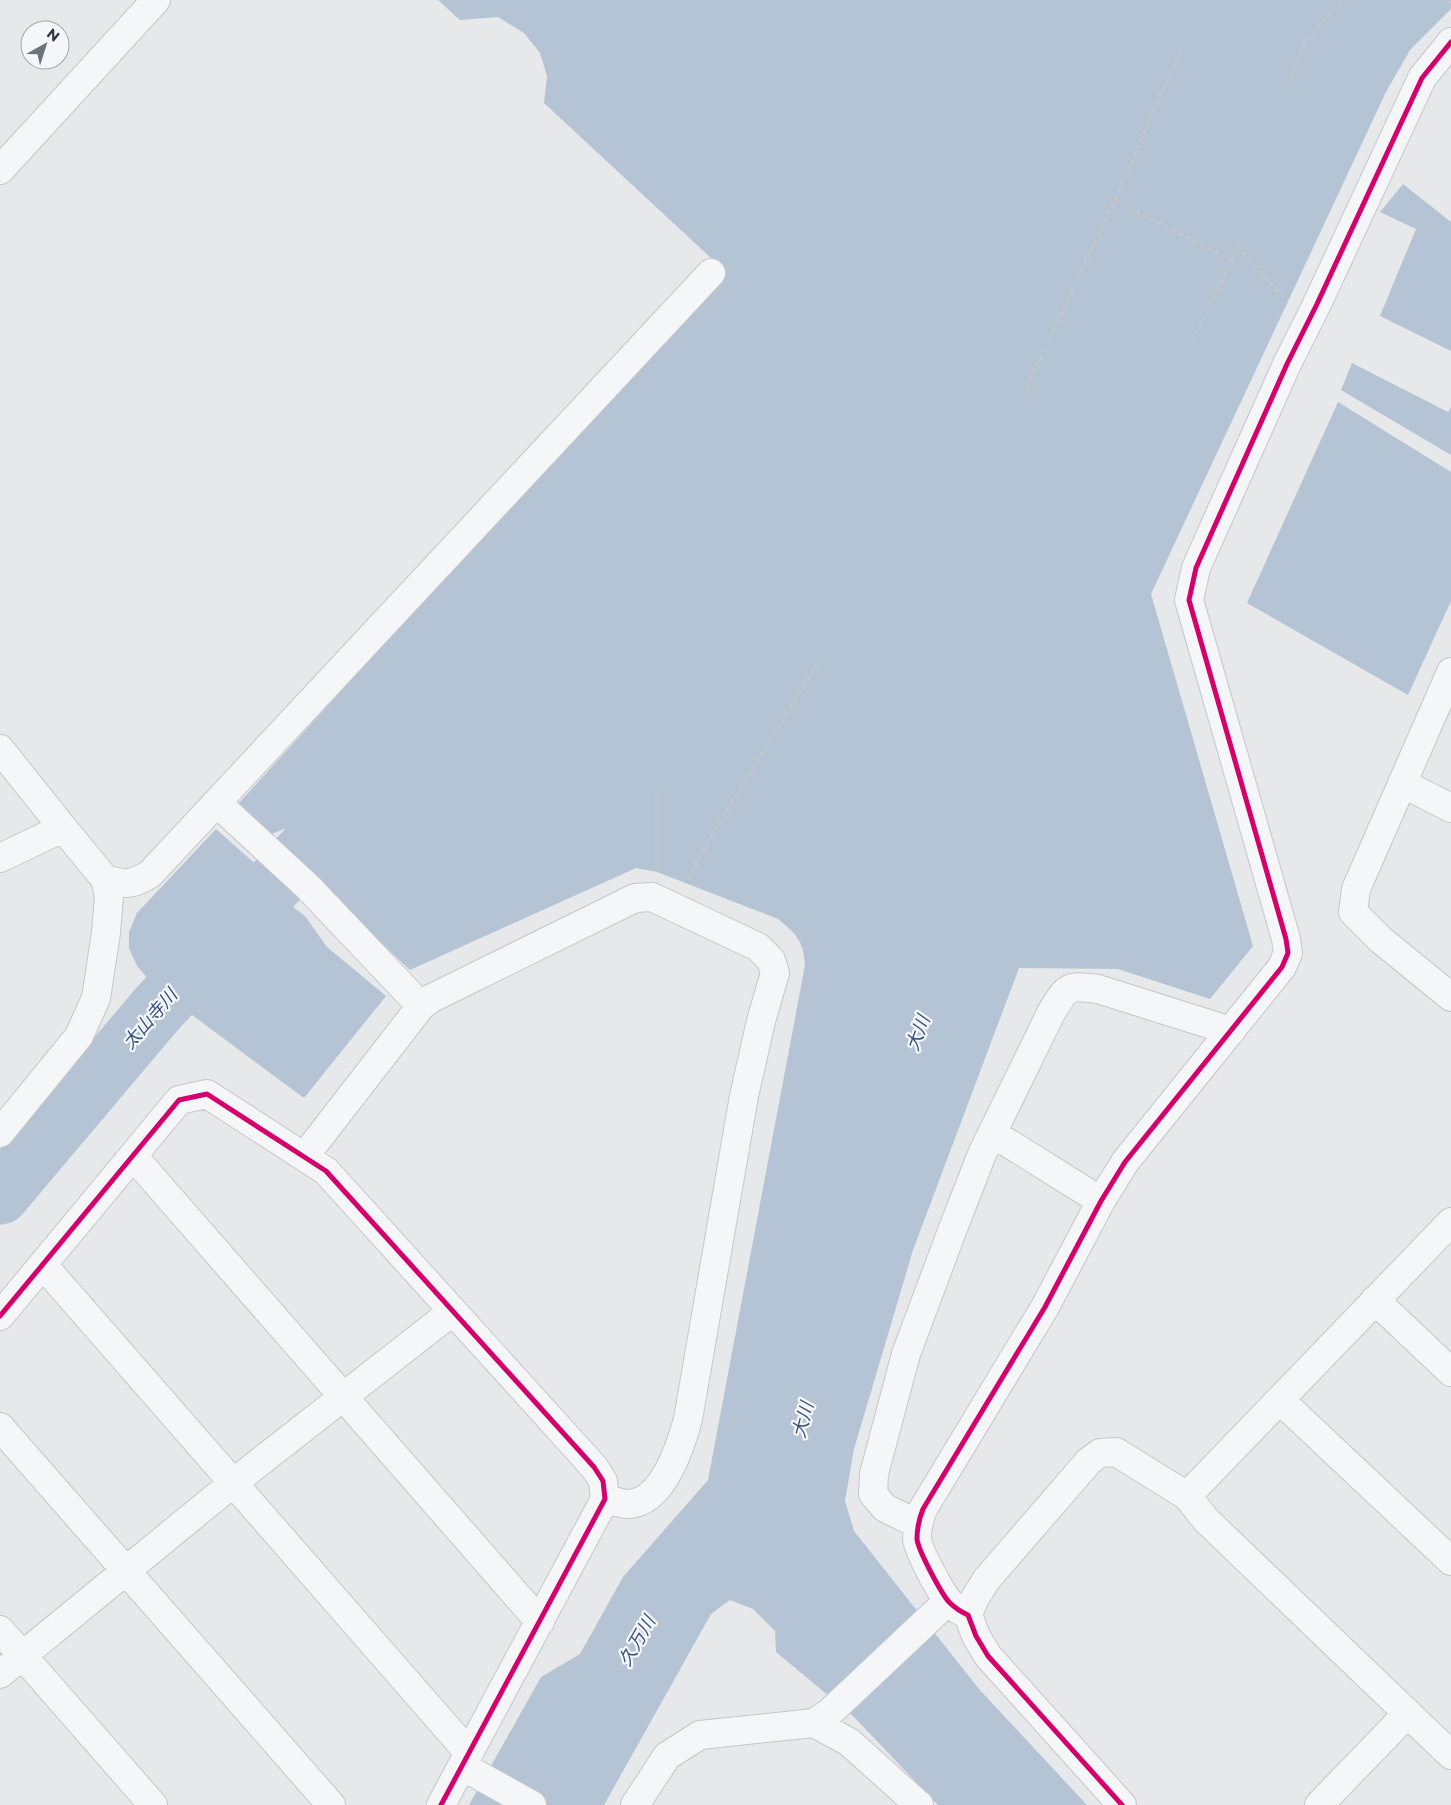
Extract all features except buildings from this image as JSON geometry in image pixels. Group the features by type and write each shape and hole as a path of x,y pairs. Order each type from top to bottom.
{"street":[{"path":"0,170 156,0"},
{"path":"1122,1805 988,1656 976,1636 951,1609 918,1542 918,1524 922,1509 1045,1307 1100,1201 1125,1162 1282,967 1288,954 1284,930 1189,600 1196,568 1287,364 1422,78 1451,42"},
{"path":"104,878 121,884 136,882 150,874 710,273"},
{"path":"1451,672 1356,889 1352,912 1381,940 1451,997"},
{"path":"0,749 104,878 109,896 96,998 79,1036 0,1133"},
{"path":"1402,783 1451,808"},
{"path":"217,802 308,887 421,1006"},
{"path":"0,858 63,828"},
{"path":"304,1157 421,1006 432,998 635,898 652,897 758,947 771,960 775,973 761,1022 744,1096 688,1419 680,1447 669,1470 656,1489 644,1500 628,1504 606,1498"},
{"path":"918,1524 885,1508 873,1494 874,1474 906,1354 982,1154 1060,998 1070,988 1098,988 1230,1031"},
{"path":"0,1316 179,1100 207,1094 326,1171 594,1466 603,1481 606,1498 540,1622 470,1765 441,1805"},
{"path":"1005,1141 1100,1201"},
{"path":"133,1156 540,1622"},
{"path":"1187,1496 1451,1222"},
{"path":"43,1265 234,1484 470,1765 532,1805"},
{"path":"1376,1300 1451,1372"},
{"path":"0,1674 126,1570 453,1311"},
{"path":"1280,1400 1451,1561"},
{"path":"0,1427 331,1805"},
{"path":"635,1805 667,1756 700,1735 822,1718 951,1609 975,1598 987,1579 1089,1461 1100,1453 1116,1452 1187,1496 1206,1520 1451,1755"},
{"path":"0,1630 153,1805"},
{"path":"1319,1805 1408,1713"},
{"path":"822,1718 919,1805"}],"path":[{"path":"1287,83 1306,40 1342,0"},
{"path":"1448,0 1451,3"},
{"path":"1023,395 1115,200 1182,46"},
{"path":"1115,200 1232,261"},
{"path":"1193,341 1238,247 1287,300"},
{"path":"687,883 703,850 818,662"},
{"path":"657,793 657,872"}],"water":[{"path":"438,0 1451,0 1451,9 1410,50 1386,92 1151,594 1253,946 1210,999 1118,969 1019,968 913,1250 854,1449 845,1501 854,1531 979,1689 1087,1805 938,1805 853,1716 776,1652 775,1631 753,1609 730,1600 711,1614 604,1805 469,1805 541,1677 580,1654 623,1577 708,1480 805,965 801,944 790,929 778,919 657,872 636,868 410,970 313,879 323,865 284,829 269,835 238,804 725,271 544,103 547,76 540,53 524,33 498,17 460,20"},
{"path":"1403,184 1451,222 1451,351 1380,316 1416,229 1380,212"},
{"path":"1352,363 1448,412 1451,407 1451,455 1341,390"},
{"path":"1338,402 1451,472 1451,601 1408,695 1247,603"},
{"path":"216,829 260,868 265,862 296,893 289,904 305,916 327,947 386,996 304,1098 188,1012 150,981 137,966 129,948 129,932 137,913"}],"waterway":[{"name":"太山寺川","path":"0,1195 157,1009 306,850"}],"cycle path":[{"path":"1122,1805 988,1656 976,1636 968,1615 956,1608 945,1597 930,1571 918,1544 918,1524 923,1509 1045,1307 1101,1201 1125,1162 1282,967 1288,953 1286,939 1189,600 1196,568 1287,364 1317,304 1422,78 1451,42"},
{"path":"0,1316 179,1100 207,1094 326,1171 594,1467 603,1481 605,1499 441,1805"}],"water label":[{"name":"大川","path":"918,1033"},
{"name":"大川","path":"803,1420"},
{"name":"久万川","path":"637,1641"}]}
